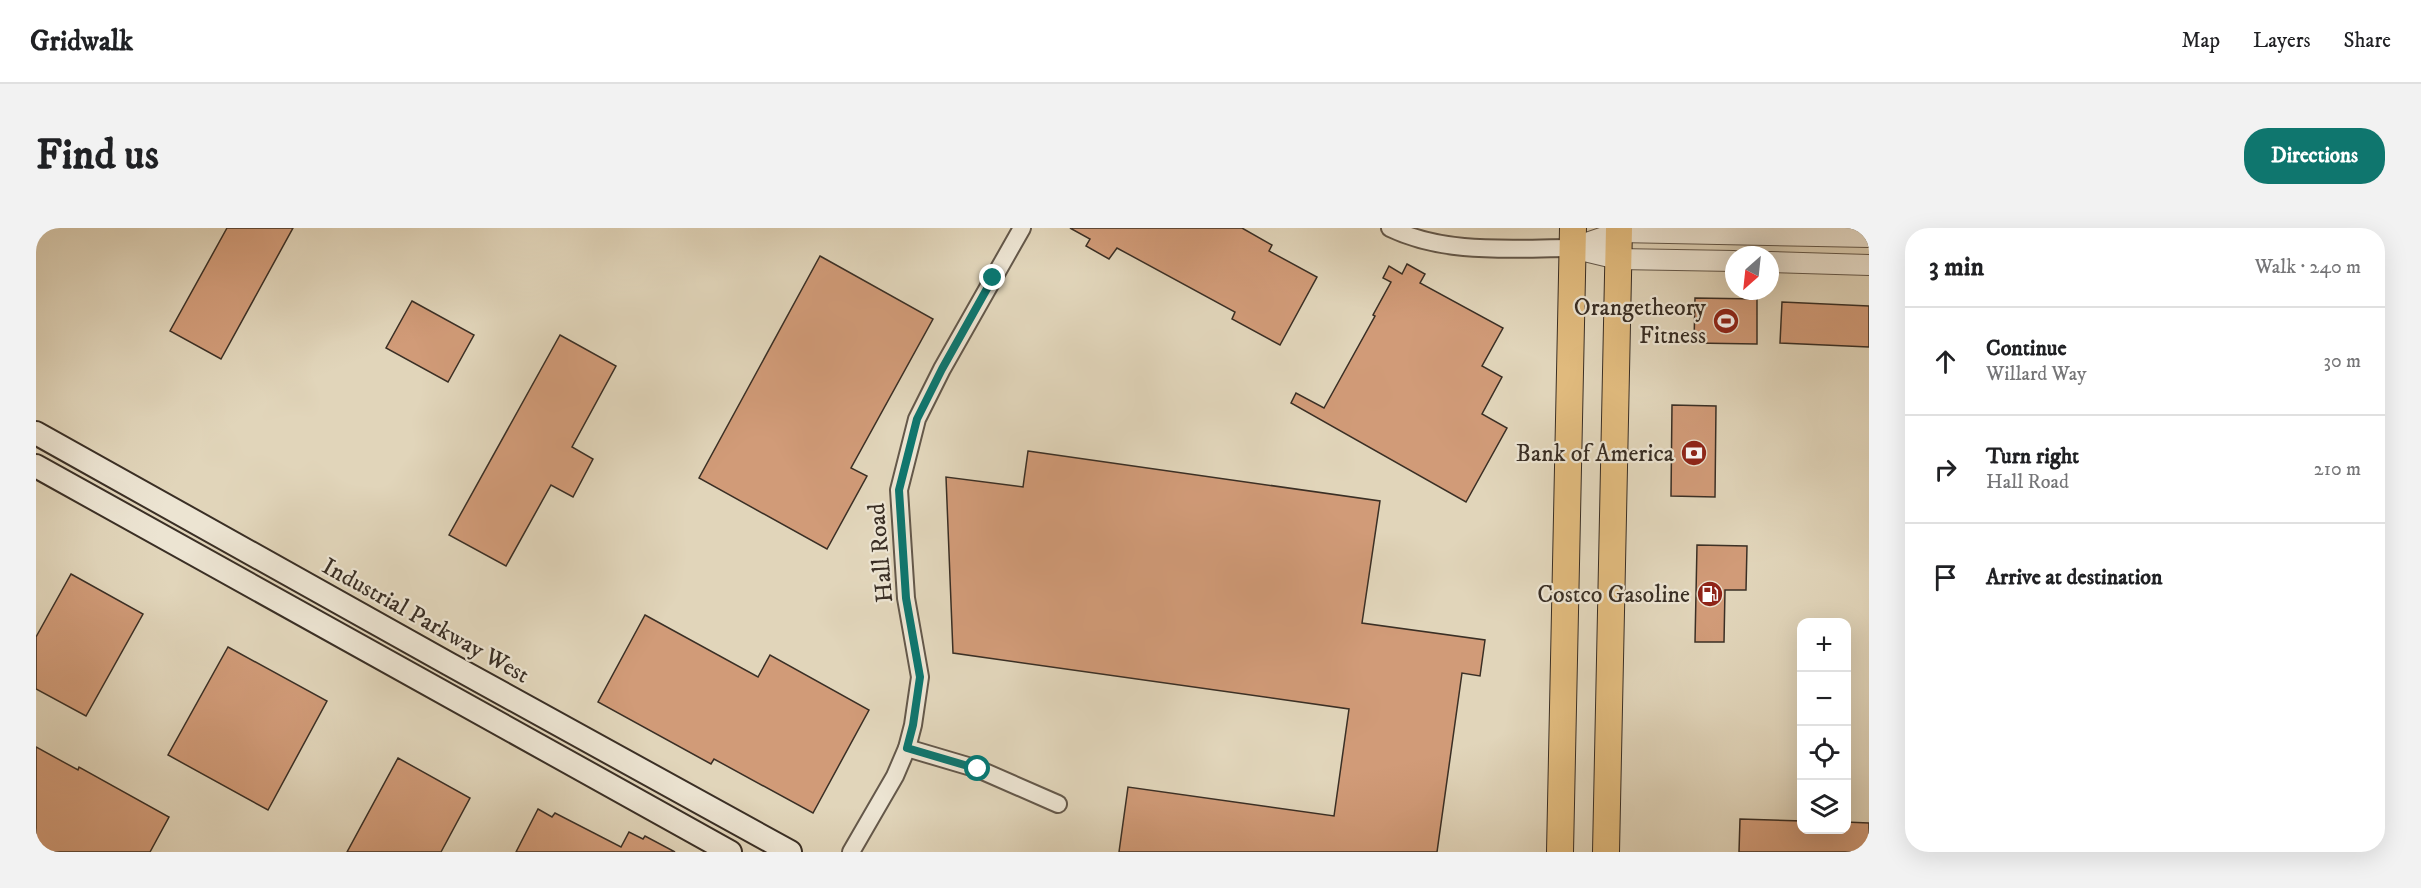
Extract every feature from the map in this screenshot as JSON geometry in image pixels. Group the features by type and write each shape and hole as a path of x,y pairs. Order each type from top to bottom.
{"main road":[{"path":"1606,852 1619,230"},
{"path":"1560,852 1573,238"},
{"name":"Industrial Parkway West","path":"36,433 790,852"},
{"path":"36,466 730,852"},
{"path":"312,618 324,594"}],"street":[{"name":"Hall Road","path":"852,852 895,776 907,748 913,725 920,677 906,598 899,490 917,419 942,369 1022,228"},
{"path":"1390,228 1447,245 1486,249 1619,230 1869,237"},
{"path":"1573,238 1618,259 1725,261"},
{"path":"1779,262 1869,265"},
{"path":"907,748 978,769 1059,804"}],"building":[{"path":"227,228 293,228 221,359 170,331"},
{"path":"1070,228 1242,228 1272,245 1269,251 1317,277 1280,345 1232,319 1235,312 1117,248 1109,259 1086,246 1090,239"},
{"path":"820,256 933,319 851,468 867,476 827,549 699,478"},
{"path":"1407,264 1425,274 1420,283 1503,328 1482,366 1502,377 1482,414 1507,428 1466,502 1291,403 1296,393 1324,408 1375,316 1373,315 1391,282 1383,278 1389,266 1402,274"},
{"name":"Orangetheory Fitness","path":"1695,298 1757,300 1757,344 1694,343"},
{"path":"412,301 474,335 448,382 386,348"},
{"path":"1782,302 1869,306 1869,347 1780,343"},
{"path":"560,335 616,366 572,447 593,459 573,497 551,485 506,566 449,535"},
{"path":"1672,405 1716,406 1715,497 1671,496"},
{"path":"1028,451 1380,501 1362,623 1485,640 1480,676 1462,673 1437,852 1119,852 1128,787 1334,816 1349,709 953,653 946,477 1023,487"},
{"name":"Costco Gasoline","path":"1697,545 1747,546 1746,590 1725,590 1724,642 1695,642"},
{"path":"71,574 143,614 86,716 36,689 36,637"},
{"path":"645,615 758,677 770,655 869,710 813,813 714,759 711,764 598,702"},
{"path":"228,647 327,701 268,810 168,755"},
{"path":"36,747 78,770 79,767 169,817 150,852 36,852"},
{"path":"398,758 470,798 441,852 347,852"},
{"path":"538,809 552,817 555,813 621,847 629,832 643,839 645,836 675,852 516,852"},
{"path":"1740,819 1797,821 1797,834 1851,834 1851,822 1869,823 1869,852 1739,852"}],"place":[{"name":"Orangetheory Fitness","path":"1726,321"},
{"name":"Bank of America","path":"1694,453"},
{"name":"Costco Gasoline","path":"1710,594"}],"route":[{"path":"978,769 907,748 920,677 906,598 901,550 899,490 917,419 993,278"}]}
